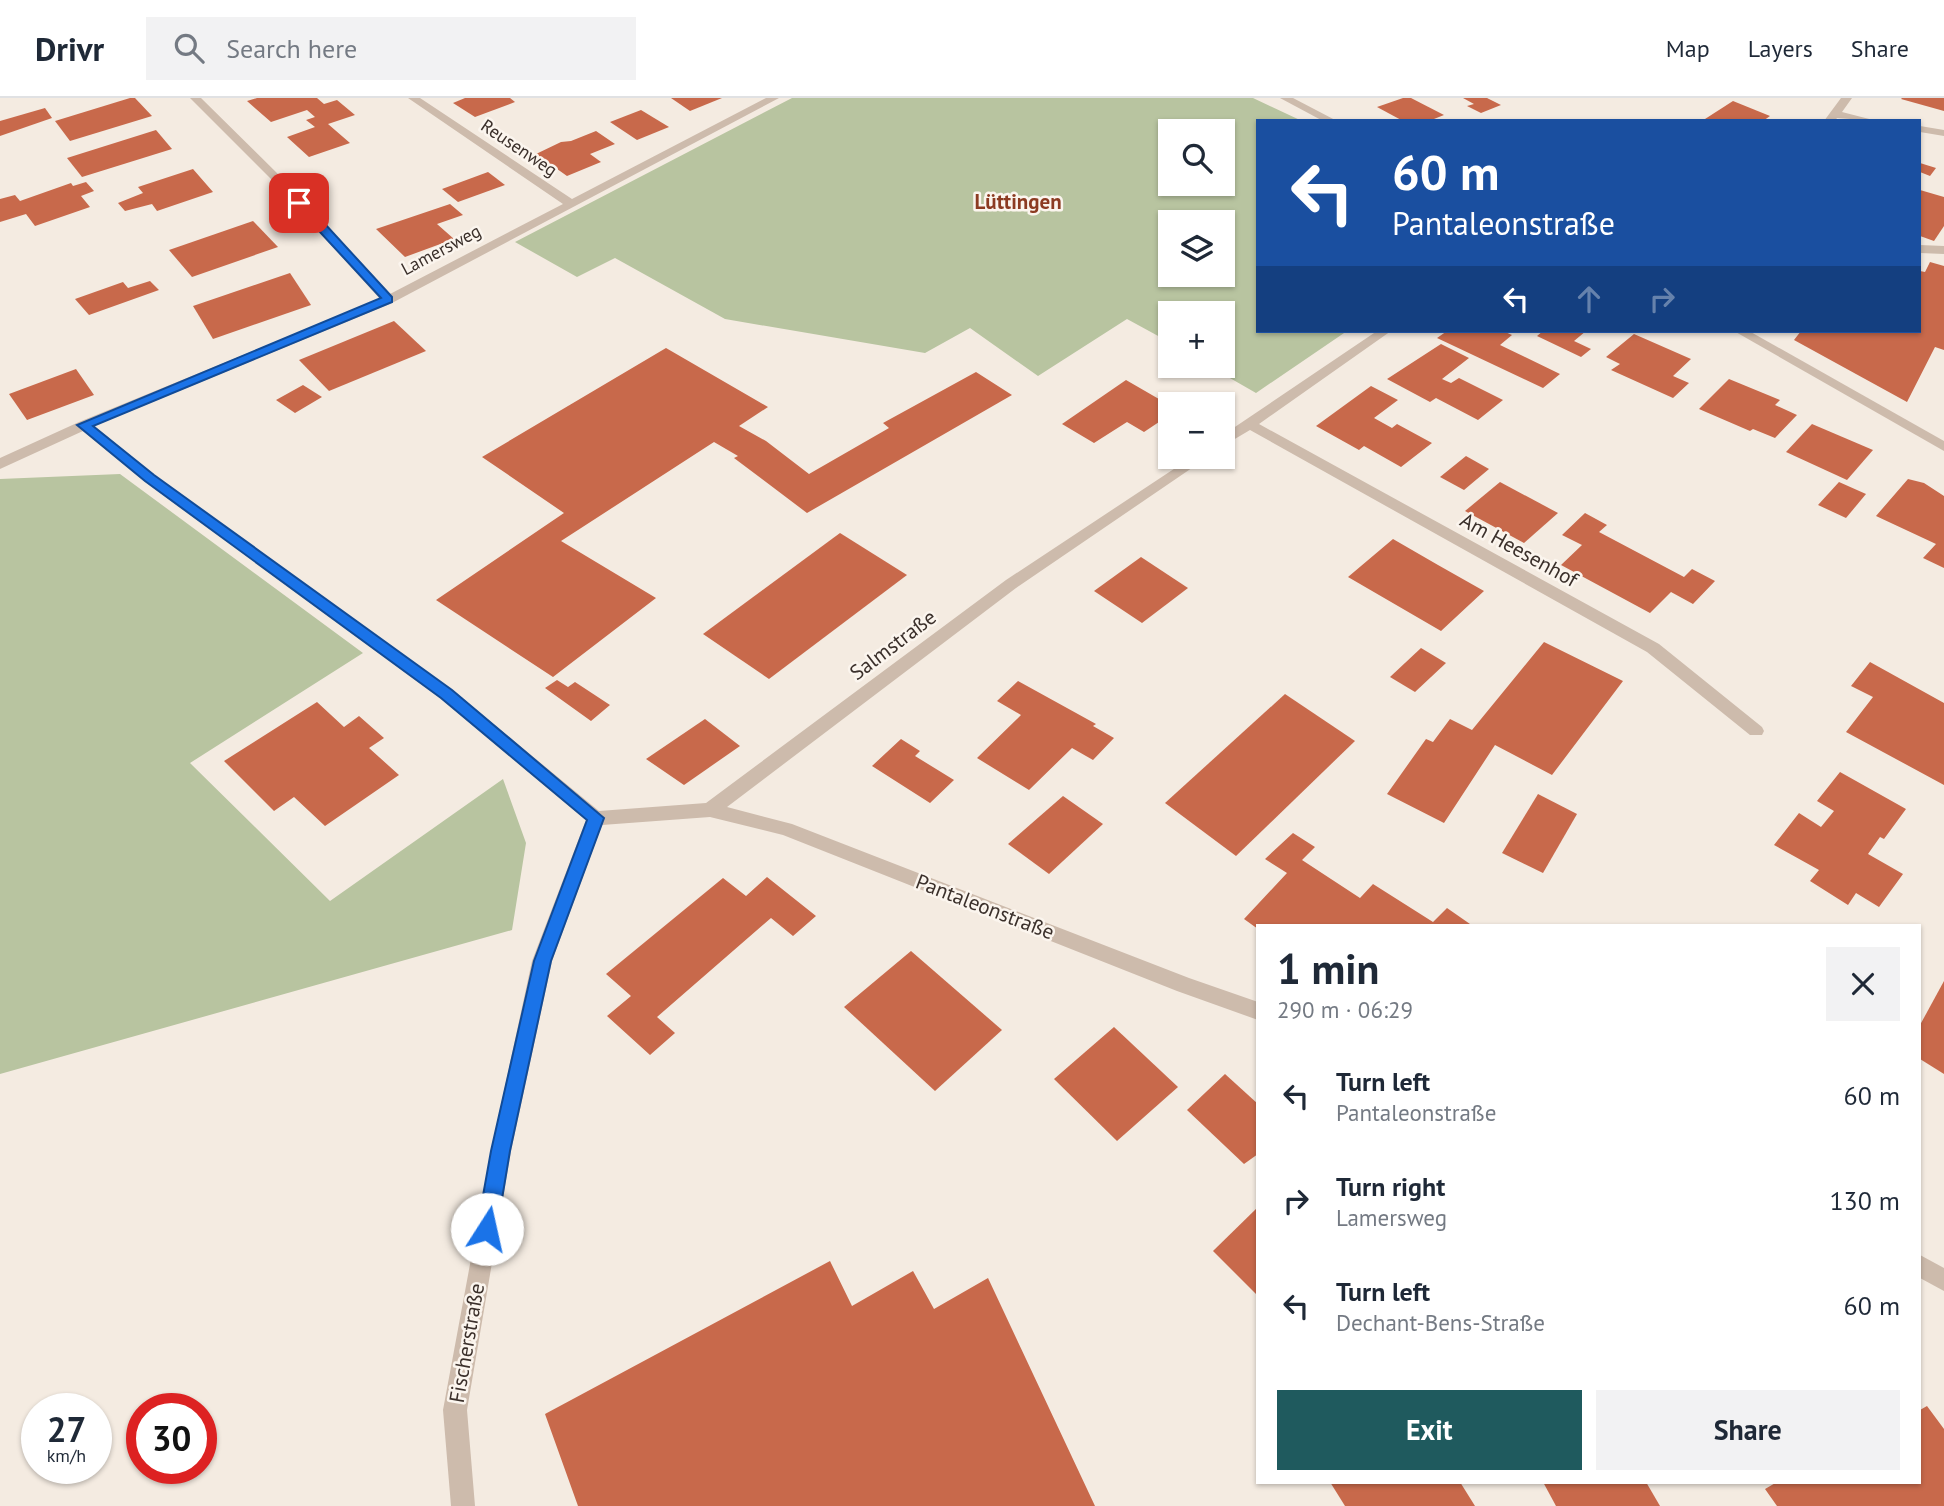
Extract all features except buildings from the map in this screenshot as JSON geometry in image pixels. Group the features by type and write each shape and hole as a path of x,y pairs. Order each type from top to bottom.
{"street":[{"path":"195,98 281,183 388,300"},
{"name":"Reusenweg","path":"413,98 571,204"},
{"name":"Lamersweg","path":"0,464 84,425 388,300 774,98"},
{"path":"1285,98 1328,119"},
{"path":"1832,118 1847,98"},
{"path":"1921,129 1944,133"},
{"path":"1921,249 1944,250"},
{"path":"1235,434 1382,333"},
{"path":"1744,333 1944,447"},
{"name":"Am Heesenhof","path":"1249,424 1653,648 1756,731"},
{"path":"84,425 149,478 446,694 596,818 710,810"},
{"name":"Salmstraße","path":"710,810 1012,584 1183,469"},
{"name":"Pantaleonstraße","path":"710,810 786,829 1184,985 1256,1010"},
{"name":"Fischerstraße","path":"463,1506 455,1410 501,1151 542,961 596,818"},
{"path":"1921,1267 1944,1280"}],"green space":[{"path":"792,98 1253,98 1298,119 1256,119 1256,333 1344,333 1256,393 1230,378 1235,378 1235,301 1158,301 1158,336 1127,319 1038,376 970,328 925,353 725,319 615,258 577,277 515,242"},
{"path":"120,474 363,653 190,763 330,901 503,779 526,843 512,930 0,1074 0,479"}],"district":[{"name":"Lüttingen","path":"1018,202"}],"route":[{"path":"299,203 388,300 84,425 149,478 446,694 596,818 542,961 487,1229"}]}
